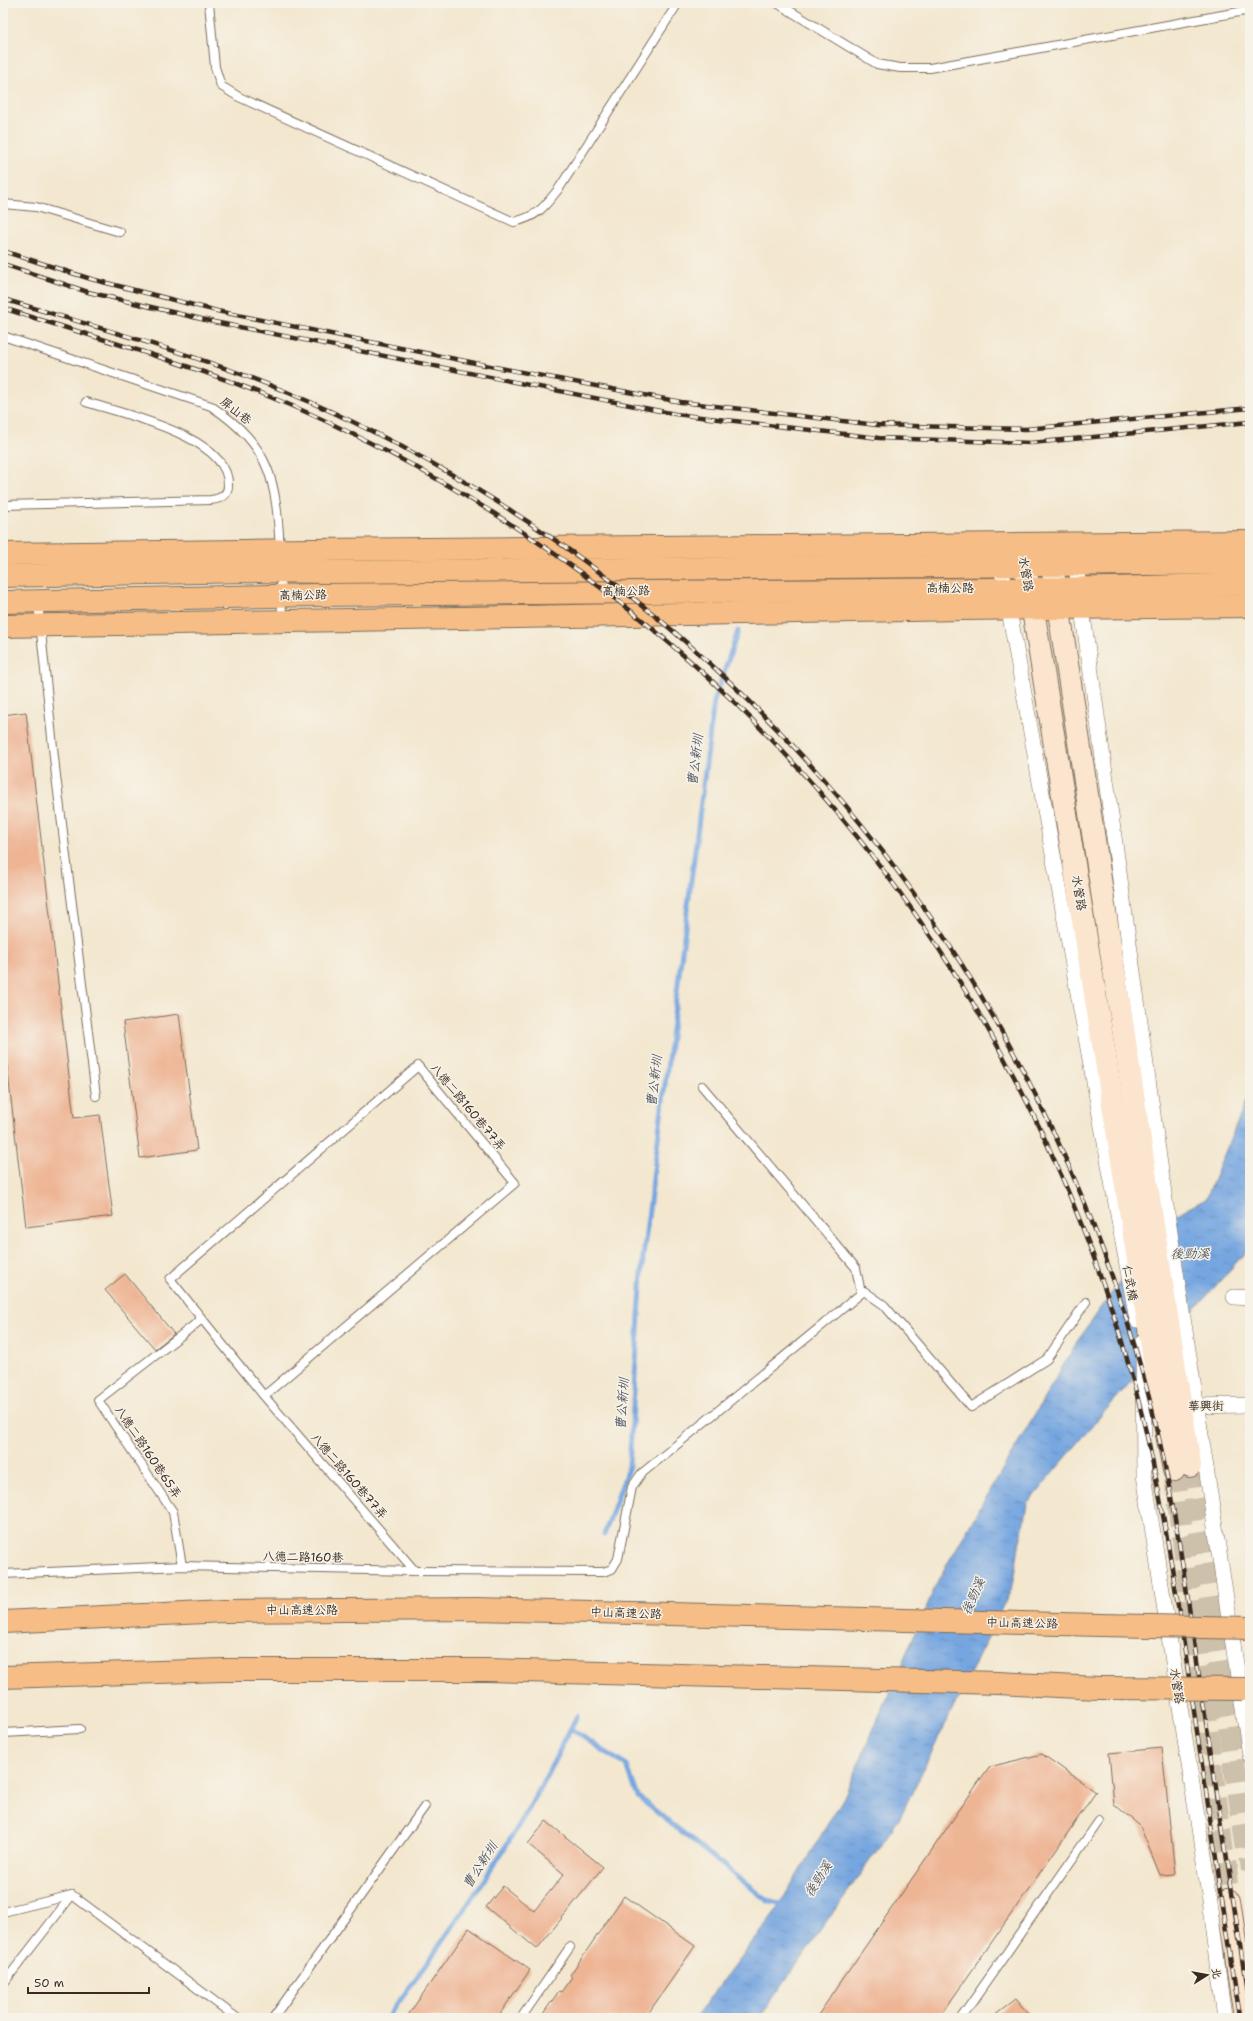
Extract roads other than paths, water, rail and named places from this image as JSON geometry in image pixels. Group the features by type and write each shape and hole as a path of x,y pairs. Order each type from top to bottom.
{"main road":[{"name":"高楠公路","path":"3,554 280,561 337,572 1025,566 1051,555 1250,542"},
{"name":"高楠公路","path":"3,576 280,561 1021,545 1051,555 1076,566 1250,563"},
{"name":"高楠公路","path":"1080,598 1250,584"},
{"name":"高楠公路","path":"3,602 282,595 1080,598 1250,606"},
{"name":"高楠公路","path":"3,626 282,622 1007,598"},
{"name":"中山高速公路","path":"3,1622 224,1611 477,1609 1250,1628"},
{"path":"3,1677 223,1670 487,1670 889,1682 998,1683 1099,1688 1250,1689"}],"street":[{"name":"水管路","path":"1021,545 1123,1211"},
{"name":"水管路","path":"1021,545 1001,566 1123,1211"},
{"name":"水管路","path":"1051,555 1158,1202"},
{"path":"1076,566 1158,1202 1164,1345 1180,1407 1250,1755"},
{"name":"仁武橋","path":"1123,1211 1164,1345"},
{"path":"1234,1297 1250,1298"},
{"name":"水管路","path":"1164,1345 1144,1475 1210,1900 1225,2018"},
{"path":"1164,1345 1180,1407 1182,1468"},
{"name":"華興街","path":"1180,1407 1250,1405"},
{"path":"1229,1900 1246,2018"}],"lane":[{"path":"209,3 214,67 221,86 239,97 514,222 530,218 544,206 560,187 678,3"},
{"path":"777,3 877,64 900,68 930,68 1250,10"},
{"path":"3,204 36,207 120,232"},
{"name":"屏山巷","path":"3,336 211,406 242,429 255,445 272,480 278,511 282,622"},
{"path":"3,505 211,500 219,499 225,495 228,490 228,483 223,465 210,452 194,440 174,431 86,402"},
{"path":"37,602 96,1096"},
{"name":"八德二路160巷77弄","path":"264,1396 515,1182 418,1066 170,1279 264,1396 415,1571"},
{"path":"702,1086 856,1268 861,1293 864,1291 884,1305 971,1407 1047,1359 1086,1302"},
{"name":"八德二路160巷","path":"3,1574 182,1566 415,1571 604,1572 612,1569 618,1559 632,1487 641,1474 861,1293"},
{"name":"八德二路160巷65弄","path":"182,1566 174,1512 98,1400 202,1319"},
{"path":"3,1733 80,1729"},
{"path":"273,2018 425,1806"},
{"path":"961,2018 1099,1821"},
{"path":"3,1912 72,1895"},
{"path":"3,1984 72,1895"},
{"path":"72,1895 237,2018"},
{"path":"521,2018 570,1947"}],"water":[{"name":"後勁溪","path":"1250,1096 1250,1247 1098,1419 1027,1504 1011,1590 899,1819 759,2018 695,2018 775,1912 844,1797 939,1578 1077,1342 1162,1222 1206,1199 1247,1099"}],"waterway":[{"name":"曹公新圳","path":"604,1535 629,1466 643,1257 714,701 738,631"},
{"name":"曹公新圳","path":"387,2018 459,1918 493,1867 539,1791 577,1716"},
{"path":"571,1729 627,1766 638,1797 768,1901 785,1906"}],"tunnel":[{"path":"1190,1466 1250,1870"},
{"path":"1174,1470 1229,1900"}],"railway":[{"path":"3,251 91,279 217,311 500,368 681,402 877,425 1026,429 1250,408"},
{"path":"3,264 88,292 214,322 675,414 879,438 1031,443 1250,422"},
{"path":"3,299 168,349 250,377 290,393 330,411 476,489 611,581 733,686 843,803 940,931 1023,1070 1090,1218 1143,1375 1153,1411 1169,1484 1250,2011"},
{"path":"3,308 167,360 249,388 289,404 328,422 473,500 607,592 729,697 838,813 934,941 1016,1079 1083,1227 1134,1384 1159,1493 1172,1567 1240,2018"}]}
